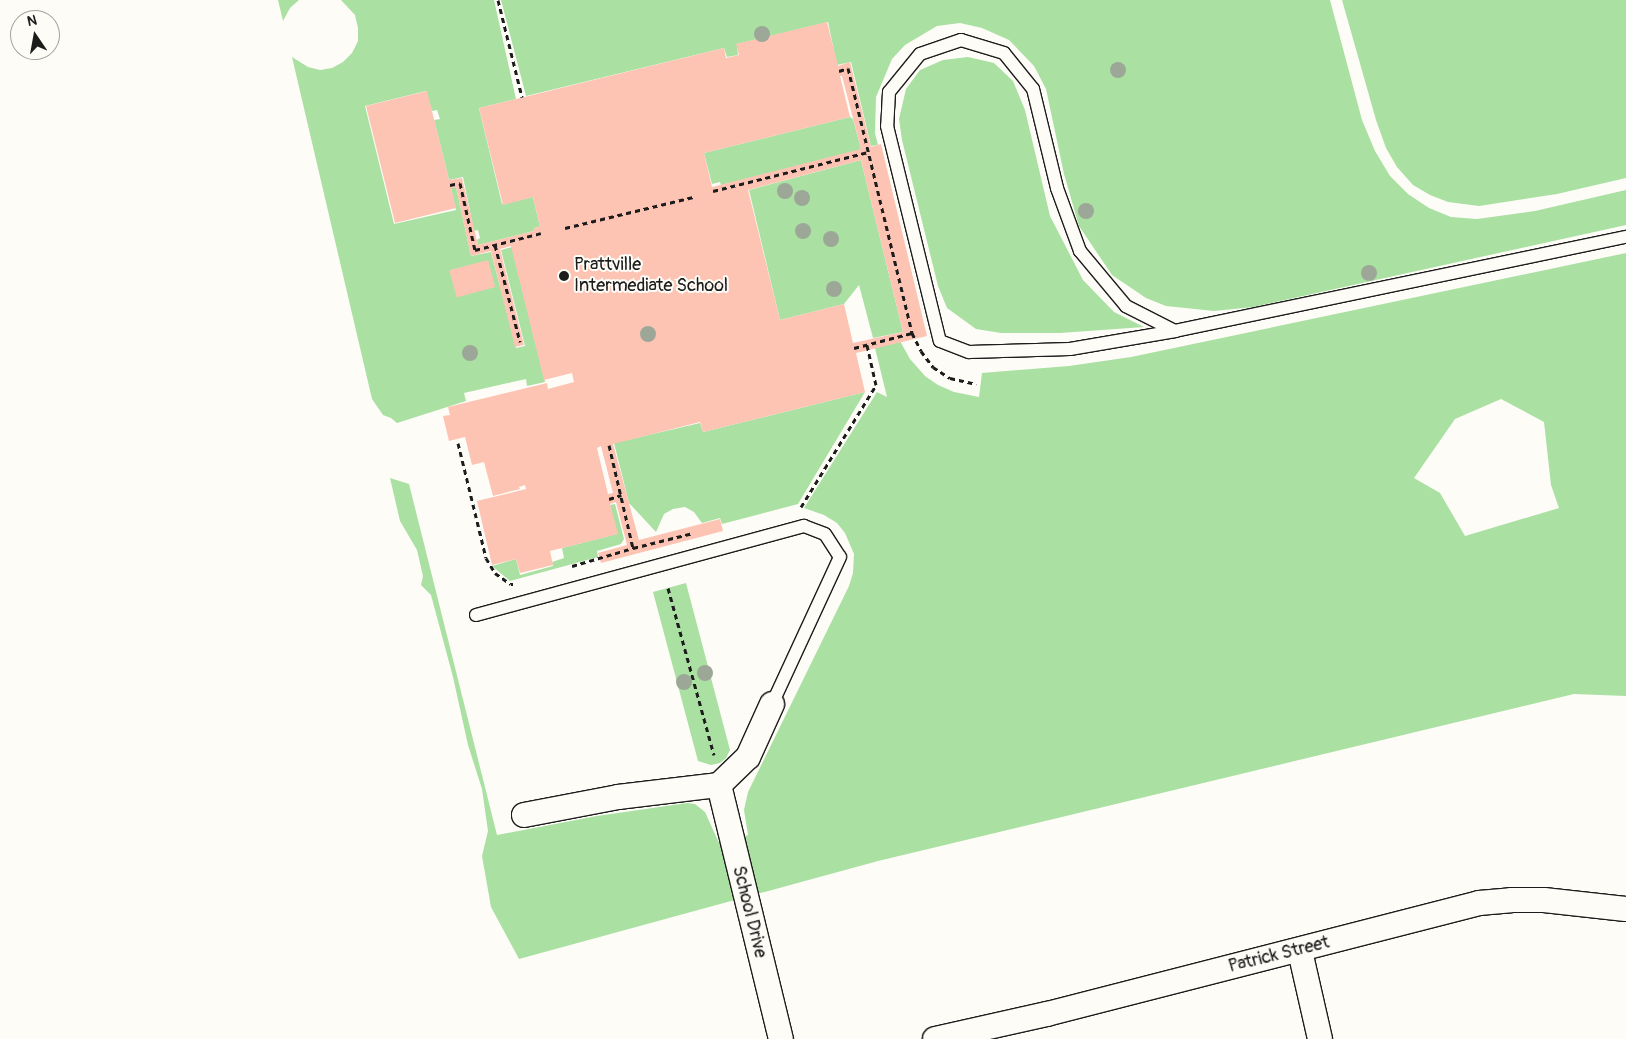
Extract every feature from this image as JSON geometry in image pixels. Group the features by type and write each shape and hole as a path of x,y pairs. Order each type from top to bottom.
{"street":[{"path":"524,814 618,796 719,786 748,757 772,704"},
{"name":"School Drive","path":"719,786 781,1039"},
{"name":"Patrick Street","path":"935,1039 1047,1014 1300,951 1479,903 1511,900 1544,900 1626,909"},
{"path":"1300,951 1320,1039"}],"lane":[{"path":"1175,331 1126,306 1080,251 1057,188 1033,89 1004,52 961,40 920,54 889,92 887,126 940,341 969,352 1070,349 1175,331 1626,237"},
{"path":"476,615 804,526 826,534 840,557 772,704"}],"path":[{"path":"498,0 522,97"},
{"path":"713,191 868,152"},
{"path":"450,186 460,183 475,250 542,233"},
{"path":"565,228 693,197"},
{"path":"495,245 520,342"},
{"path":"854,348 912,333"},
{"path":"800,507 876,385 867,345"},
{"path":"458,443 486,558 495,573 510,584 520,582"},
{"path":"609,445 634,548"},
{"path":"609,499 621,495"},
{"path":"564,568 695,533"},
{"path":"668,588 715,761"}],"green space":[{"path":"278,0 299,0 290,8 283,21"},
{"path":"341,0 494,0 516,99 479,108 502,204 533,197 540,227 534,228 534,231 478,245 477,240 480,238 478,230 474,231 463,177 449,180 434,120 440,119 437,110 432,111 426,91 365,106 394,224 456,210 451,188 456,187 471,256 491,252 516,348 525,346 501,250 512,247 545,382 527,386 526,379 464,393 466,401 397,423 383,415 372,399 292,57 308,67 320,70 332,68 343,62 352,53 358,41 358,28 355,15"},
{"path":"501,0 1330,0 1362,120 1375,151 1390,176 1408,194 1429,208 1451,217 1477,219 1535,211 1626,190 1626,225 1253,307 1214,311 1166,306 1146,298 1112,275 1079,226 1064,174 1046,89 1034,66 1009,40 982,28 960,23 937,26 905,45 892,59 876,97 875,133 878,145 871,146 851,62 837,65 828,22 737,44 738,55 727,57 724,48 526,96"},
{"path":"1342,0 1626,0 1626,178 1557,194 1479,206 1448,202 1430,195 1413,185 1397,167 1386,148 1376,120"},
{"path":"968,57 994,63 1013,81 1025,110 1050,216 1083,280 1114,312 1144,327 1060,333 1001,333 976,329 947,308 938,286 902,140 899,119 906,89 920,70 943,60"},
{"path":"850,117 853,119 861,149 858,151 721,185 720,182 712,184 704,153"},
{"path":"861,160 903,332 873,338 859,285 844,304 780,320 749,190"},
{"path":"1626,253 1626,696 1574,694 878,861 519,959 491,907 482,856 488,831 482,789 468,745 453,677 431,595 421,585 423,576 417,550 400,521 390,478 409,484 497,835 597,816 687,803 695,804 705,812 719,843 748,835 744,810 748,792 849,586 853,573 854,554 845,533 837,523 824,515 804,508 877,392 887,397 875,348 900,341 910,359 925,376 938,385 954,392 979,397 982,373 1069,366 1131,357","holes":["1501,399 1544,422 1551,485 1559,508 1465,536 1440,493 1414,478 1455,419"]},
{"path":"865,392 798,504 722,524 720,518 702,523 694,512 685,507 673,509 664,514 656,532 629,503 614,443 700,423 703,432"},
{"path":"615,504 624,539 621,544 597,551 598,557 510,581 492,566 516,559 520,575 553,566 552,562 564,558 562,548 617,534 610,505"},
{"path":"686,583 730,750 726,758 720,763 711,765 698,761 653,592"}],"building":[{"name":"Prattville Intermediate School","path":"827,22 838,66 850,62 871,147 881,144 927,336 856,353 865,392 703,432 700,422 613,444 639,540 720,519 723,531 601,563 598,553 627,545 616,502 610,504 618,534 550,551 553,565 520,573 516,559 492,565 477,501 526,489 525,485 519,487 520,489 493,496 484,462 472,465 465,437 449,441 443,416 450,415 448,407 547,383 548,389 574,382 572,373 544,380 511,246 500,249 524,345 515,347 491,251 471,256 456,187 451,188 456,208 395,223 366,106 427,91 449,180 462,178 478,245 534,231 533,228 540,227 533,197 503,205 479,108 724,48 726,58 739,55 736,44","holes":["840,76 842,76 861,149 712,187 704,153 850,117","861,160 903,332 853,343 844,304 780,320 748,190","601,446 613,493 608,494 597,448"]},
{"path":"488,260 495,287 457,297 449,270"}],"place":[{"name":"Prattville Intermediate School","path":"564,276"}]}
